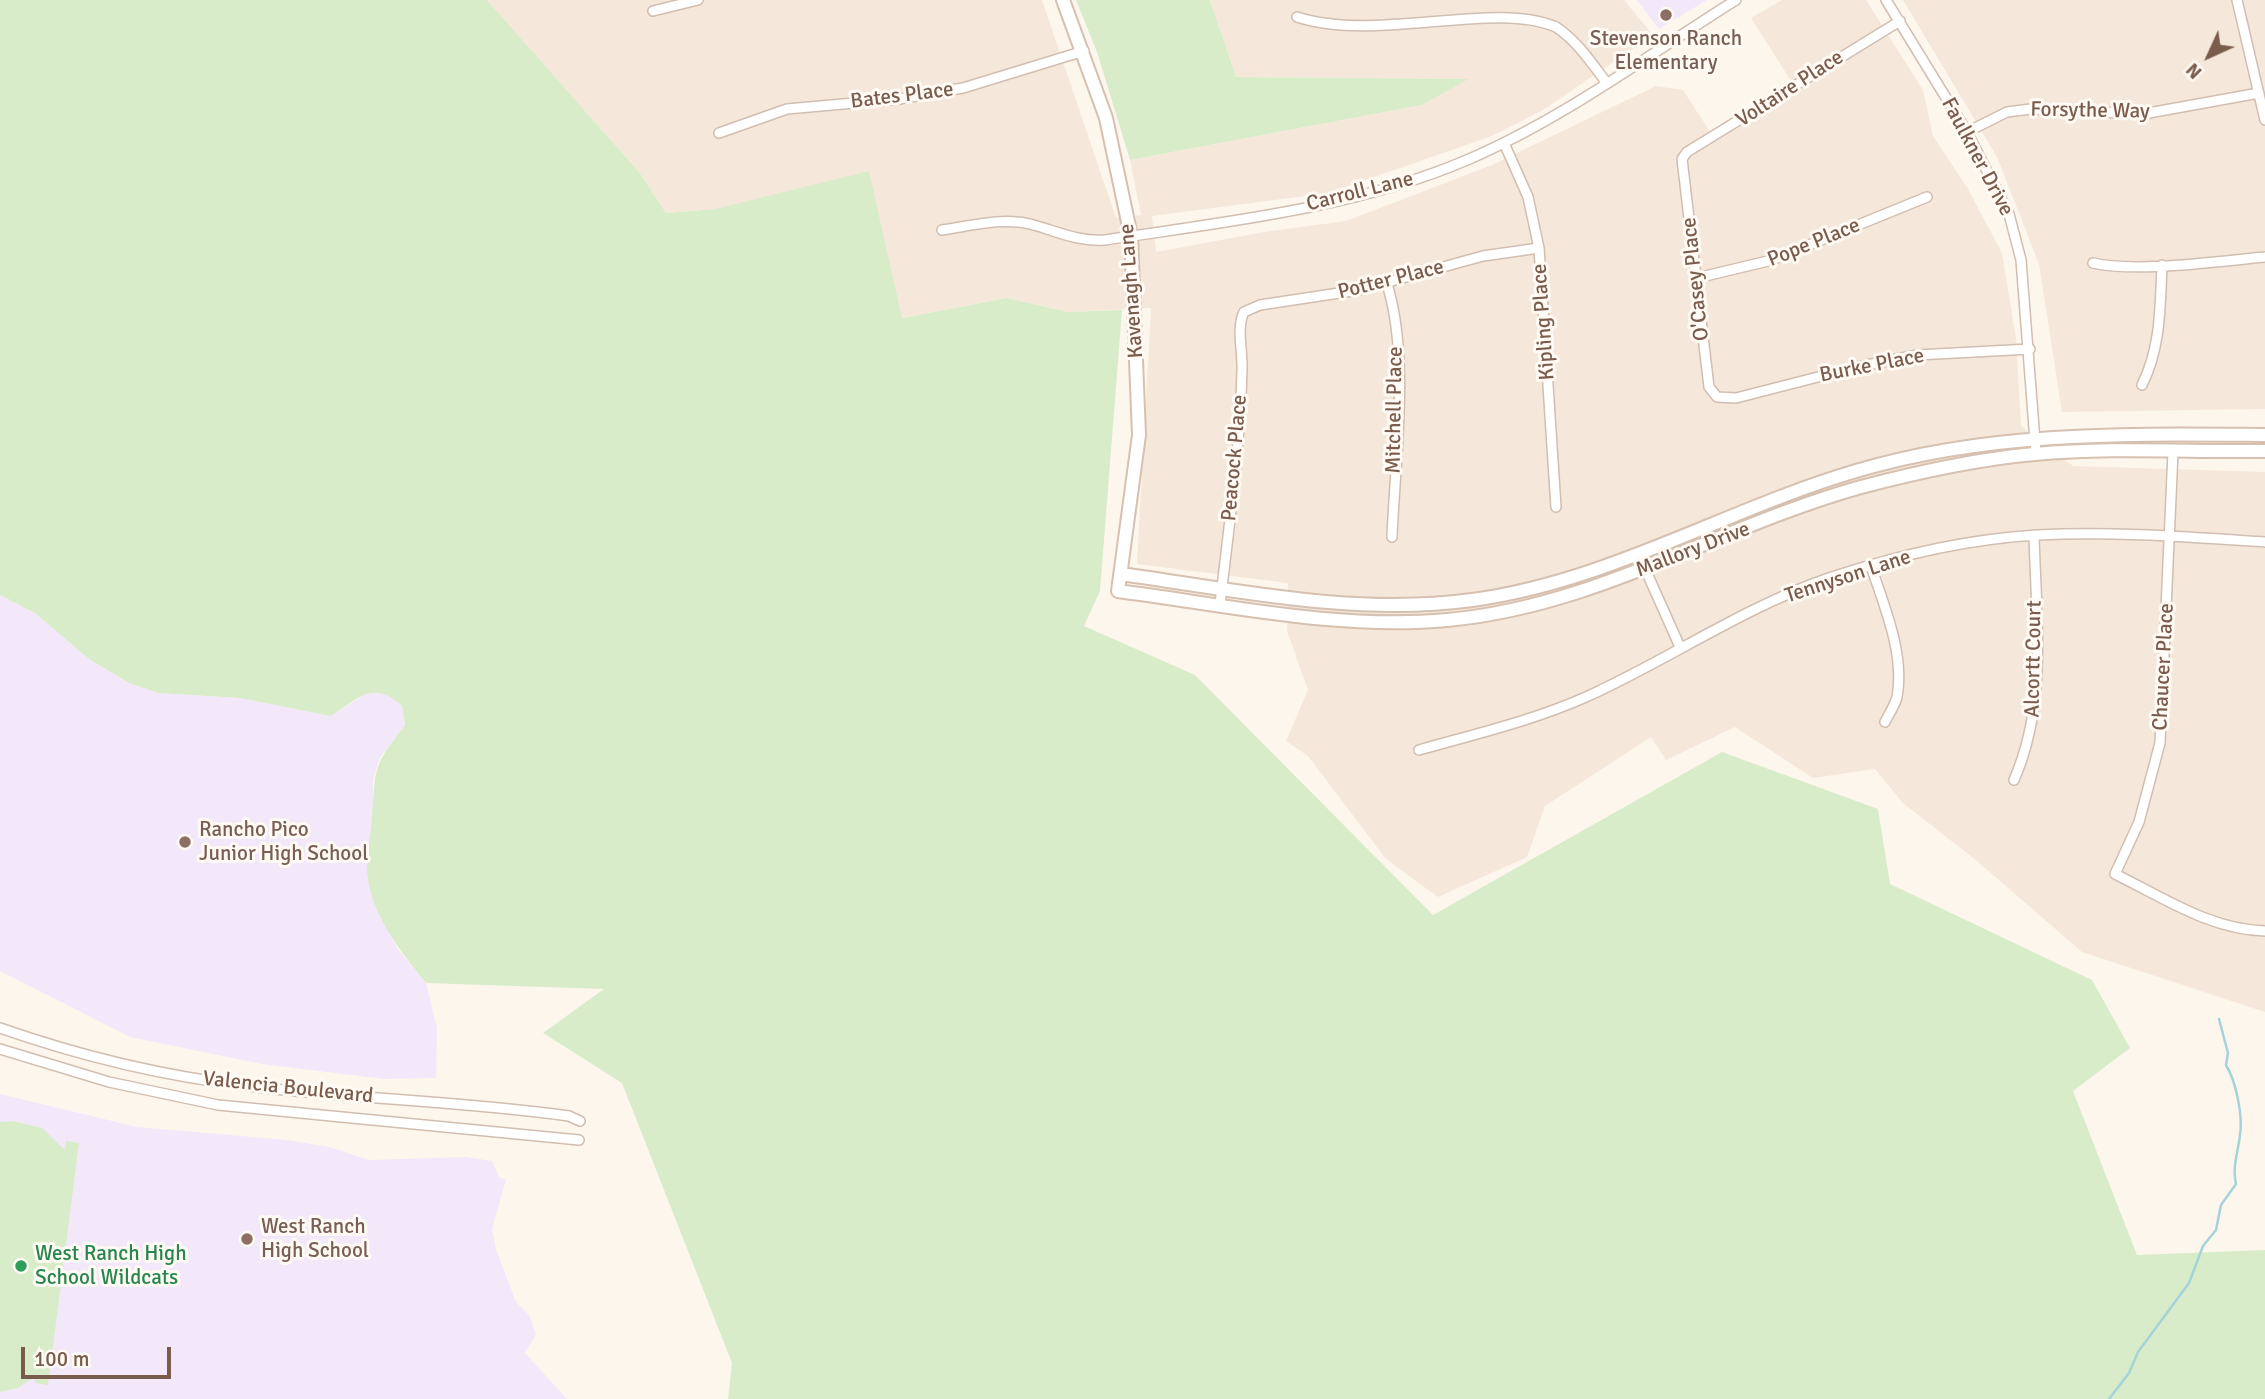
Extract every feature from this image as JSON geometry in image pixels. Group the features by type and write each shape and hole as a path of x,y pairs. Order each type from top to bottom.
{"main road":[{"name":"Kavenagh Lane","path":"1063,0 1084,51 1106,118 1131,236 1136,290 1139,435 1118,591"},
{"path":"1121,574 1341,603 1437,604 1542,586 1857,471 1940,451 2035,438 2265,435"},
{"name":"Mallory Drive","path":"1118,591 1332,620 1446,620 1506,612 1580,593 1860,488 1947,466 2036,454 2265,451"}],"street":[{"path":"653,11 698,0"},
{"name":"Carroll Lane","path":"942,230 1009,221 1030,224 1088,242 1324,203 1432,174 1504,143 1550,118 1736,0"},
{"name":"Faulkner Drive","path":"1886,0 1998,189 2015,235 2030,349 2036,454"},
{"path":"2238,0 2265,120"},
{"path":"1297,17 1320,24 1352,26 1486,12 1533,15 1555,26 1575,42 1606,82"},
{"name":"Voltaire Place","path":"1682,159 1687,152 1900,21"},
{"name":"Bates Place","path":"719,133 787,109 899,99 963,88 1084,51"},
{"name":"Forsythe Way","path":"1966,132 2007,112 2031,109 2143,114 2259,93"},
{"name":"Kipling Place","path":"1504,143 1528,197 1539,248 1556,507"},
{"name":"O'Casey Place","path":"1682,159 1706,372 1709,387 1717,397"},
{"name":"Pope Place","path":"1697,278 1772,260 1927,197"},
{"name":"Potter Place","path":"1244,312 1260,305 1387,284 1483,256 1539,248"},
{"path":"2093,263 2105,266 2162,265 2265,257"},
{"path":"2142,385 2152,366 2158,341 2162,265"},
{"name":"Mitchell Place","path":"1387,284 1393,302 1399,363 1392,537"},
{"name":"Peacock Place","path":"1220,604 1241,409 1243,345 1240,323 1244,312"},
{"name":"Burke Place","path":"1717,397 1736,398 1857,367 1917,355 2030,349"},
{"name":"Chaucer Place","path":"2173,452 2160,743 2139,822 2115,874 2207,919 2249,930 2265,931"},
{"name":"Tennyson Lane","path":"1419,750 1538,716 1587,696 1773,602 1828,579 1871,566 1967,544 2034,535 2170,536 2265,542"},
{"name":"Alcortt Court","path":"2014,780 2034,726 2038,684 2034,535"},
{"path":"1638,553 1681,647"},
{"path":"1871,566 1893,634 1897,667 1896,698 1885,722"},
{"name":"Valencia Boulevard","path":"0,1028 118,1063 201,1080 461,1102 569,1116 580,1121"},
{"name":"Valencia Boulevard","path":"0,1049 109,1082 218,1105 579,1140"}],"shaded area":[{"path":"487,0 1042,0 1116,218 1141,215 1130,160 1422,105 1466,79 1236,77 1210,0 1624,0 1653,35 1543,110 1492,136 1328,193 1152,216 1156,252 1264,232 1346,221 1492,165 1656,86 1683,90 1716,141 1798,92 1751,18 1782,0 1866,0 1923,90 1933,136 1968,189 2002,253 2016,339 2021,426 2073,466 2265,472 2265,1012 2082,952 1977,861 1903,803 1875,769 1813,778 1735,727 1666,760 1651,737 1545,806 1527,857 1438,897 1386,859 1308,756 1286,741 1308,690 1287,631 1288,583 1137,564 1151,308 1068,312 1007,298 901,318 714,209 666,213 640,173"},
{"name":"Stevenson Ranch Elementary","path":"1637,0 1707,0 1659,29"},
{"path":"1903,0 2265,0 2265,409 2062,412 2039,264 1997,157"},
{"name":"Rancho Pico Junior High School","path":"0,595 35,613 89,659 129,683 159,693 240,698 331,716 368,692 387,693 402,706 405,725 379,759 373,781 375,904 397,948 426,983 437,1028 436,1078 384,1079 262,1064 130,1037 0,971"},
{"name":"West Ranch High School","path":"0,1094 137,1127 287,1140 330,1147 369,1160 466,1157 492,1161 499,1177 506,1180 492,1229 496,1250 516,1302 529,1315 536,1334 525,1353 567,1399 0,1399"}],"green space":[{"path":"0,0 487,0 640,173 666,213 715,209 869,171 902,318 1007,298 1068,312 1122,310 1100,591 1084,626 1195,675 1433,915 1722,752 1878,809 1890,884 2092,980 2130,1048 2073,1091 2137,1255 2265,1250 2265,1399 728,1399 732,1363 622,1083 543,1033 604,989 426,983 396,944 379,914 368,882 367,866 375,777 386,750 405,725 402,706 383,694 366,694 331,716 240,698 159,693 129,683 89,659 35,613 0,595"},
{"path":"1076,0 1210,0 1236,77 1468,79 1422,105 1130,160 1097,52"},
{"path":"13,1121 42,1128 65,1150 66,1141 79,1143 48,1385 35,1383 35,1376 18,1388 0,1392 0,1122"}],"waterway":[{"path":"2109,1399 2129,1373 2138,1352 2189,1283 2203,1246 2216,1230 2221,1205 2236,1184 2240,1109 2236,1089 2226,1065 2228,1053 2219,1019"}],"place":[{"name":"Stevenson Ranch Elementary","path":"1666,15"},
{"name":"Rancho Pico Junior High School","path":"185,842"},
{"name":"West Ranch High School","path":"247,1239"},
{"name":"West Ranch High School Wildcats","path":"21,1266"}]}
